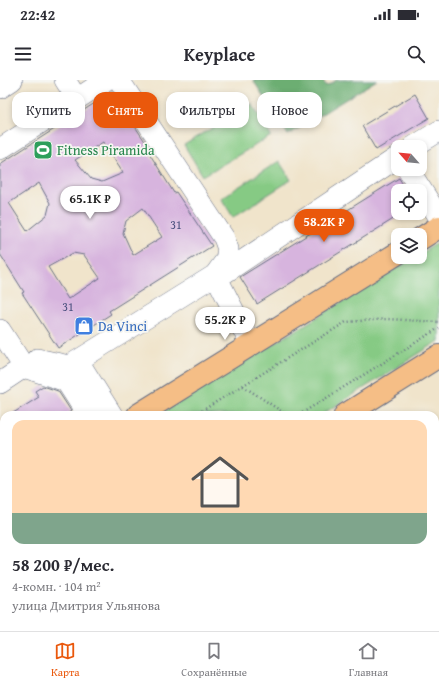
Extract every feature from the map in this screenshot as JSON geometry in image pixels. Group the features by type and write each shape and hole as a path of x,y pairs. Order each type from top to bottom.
{"main road":[{"path":"427,235 439,227"},
{"path":"144,411 391,257"},
{"path":"351,411 439,356"}],"lane":[{"path":"0,88 12,80"},
{"path":"65,80 73,92"},
{"path":"0,383 31,363 69,366 215,275 226,260 228,249 224,238 108,80 85,93"},
{"path":"0,149 32,128"},
{"path":"424,140 439,131"},
{"path":"251,345 217,278 391,161"},
{"path":"413,176 439,217"},
{"path":"0,330 31,363 66,381 85,411"},
{"path":"78,361 109,411"}],"path":[{"path":"202,411 346,322 387,319 439,322"},
{"path":"306,411 439,328"},
{"path":"243,386 281,411"}],"green space":[{"path":"253,80 323,80 326,86 337,80 377,80 322,114 322,92 261,92"},
{"path":"252,104 257,112 257,128 266,128 271,136 203,176 184,145 212,128 249,128 249,106"},
{"path":"284,128 299,128 288,135"},
{"path":"279,161 291,180 233,217 221,198"},
{"path":"439,242 439,341 327,411 165,411 404,264 427,264 427,250"}],"building":[{"path":"415,94 429,118 376,150 362,126"},
{"path":"93,104 93,128 136,128 148,146 146,148 174,193 176,192 212,246 109,311 111,314 58,348 22,293 24,292 0,254 0,164 56,128 85,128 85,109","holes":["103,142 123,173 102,182 91,179 75,160","39,183 50,203 47,215 27,231 9,203","143,208 162,237 133,255 123,233 126,221","73,253 84,255 100,278 68,299 48,267"]},
{"path":"399,178 403,184 391,184 392,220 257,304 240,277"},
{"path":"43,386 58,391 71,411 16,411 39,397 35,391"}],"place":[{"name":"Fitness Piramida","path":"43,150"},
{"name":"Da Vinci","path":"84,326"}]}
